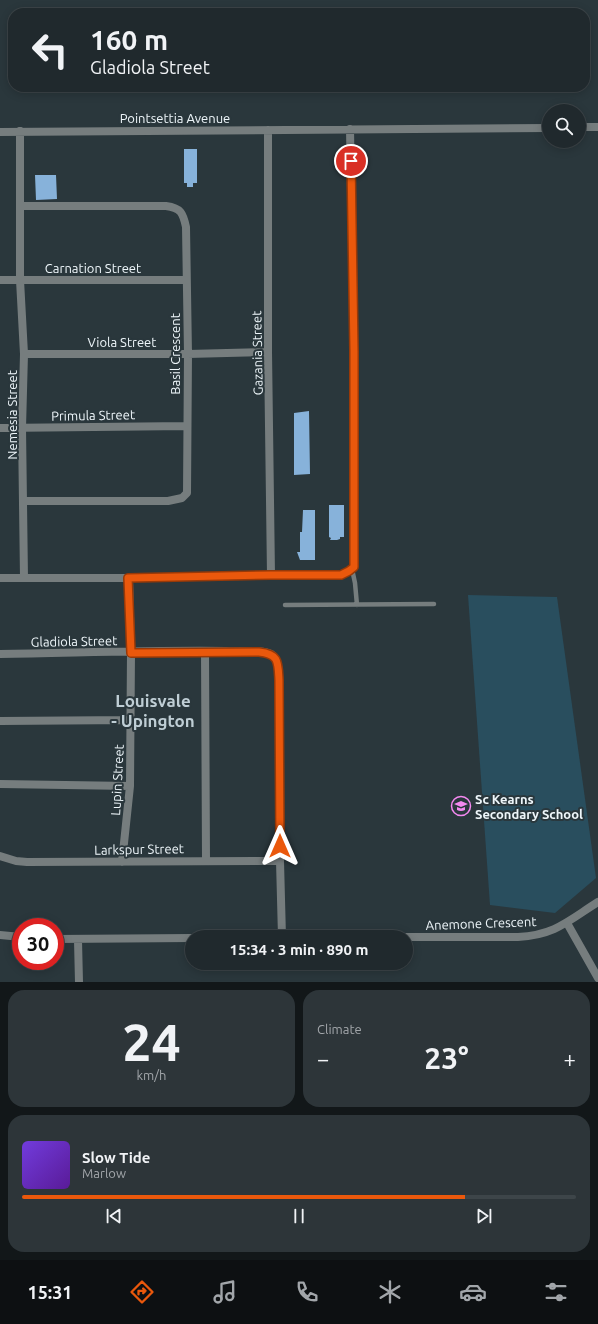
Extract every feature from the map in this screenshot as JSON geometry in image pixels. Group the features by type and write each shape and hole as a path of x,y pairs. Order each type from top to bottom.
{"street":[{"path":"586,127 598,127"},
{"name":"Pointsettia Avenue","path":"0,132 542,128"},
{"path":"0,578 341,575 354,567 350,129"},
{"name":"Gazania Street","path":"268,130 268,352 271,575"},
{"name":"Nemesia Street","path":"20,131 20,280 24,354 22,428 24,578"},
{"name":"Basil Crescent","path":"20,206 166,206 177,208 181,211 186,227 188,354 188,484 187,493 182,498 168,501 24,501"},
{"name":"Carnation Street","path":"0,280 186,280"},
{"name":"Viola Street","path":"24,354 188,354 268,352"},
{"name":"Primula Street","path":"0,428 187,426"},
{"name":"Lupin Street","path":"122,862 130,786 131,653 128,578"},
{"path":"205,651 206,860"},
{"name":"Gladiola Street","path":"0,654 205,651 266,653 272,655 276,659 279,680 282,930"},
{"path":"0,721 131,720"},
{"path":"0,784 130,786"},
{"name":"Larkspur Street","path":"0,856 16,861 27,862 206,860 280,861"},
{"name":"Anemone Crescent","path":"413,937 527,936 545,933 567,923 597,903"},
{"path":"567,923 598,978"},
{"path":"0,935 12,937"},
{"path":"64,939 185,938"},
{"path":"78,940 79,982"}],"lane":[{"path":"352,569 357,605"},
{"path":"285,605 434,604"}],"shaded area":[{"path":"468,595 557,597 596,878 555,913 490,905"}],"building":[{"path":"184,149 197,149 197,183 193,183 193,187 187,187 187,183 184,183"},
{"path":"35,175 56,175 57,199 36,200"},
{"path":"309,411 310,474 294,475 294,413"},
{"path":"329,505 344,505 344,537 340,537 340,539 337,540 330,540 331,538 329,537"},
{"path":"303,510 315,510 315,560 300,560 297,552 300,552 300,532 302,532"}],"place":[{"name":"Sc Kearns Secondary School","path":"461,806"}],"district":[{"name":"Louisvale - Upington","path":"153,711"}],"route":[{"path":"280,846 279,680 276,659 272,655 259,652 205,651 131,653 128,578 341,575 354,567 354,351 351,161"}]}
